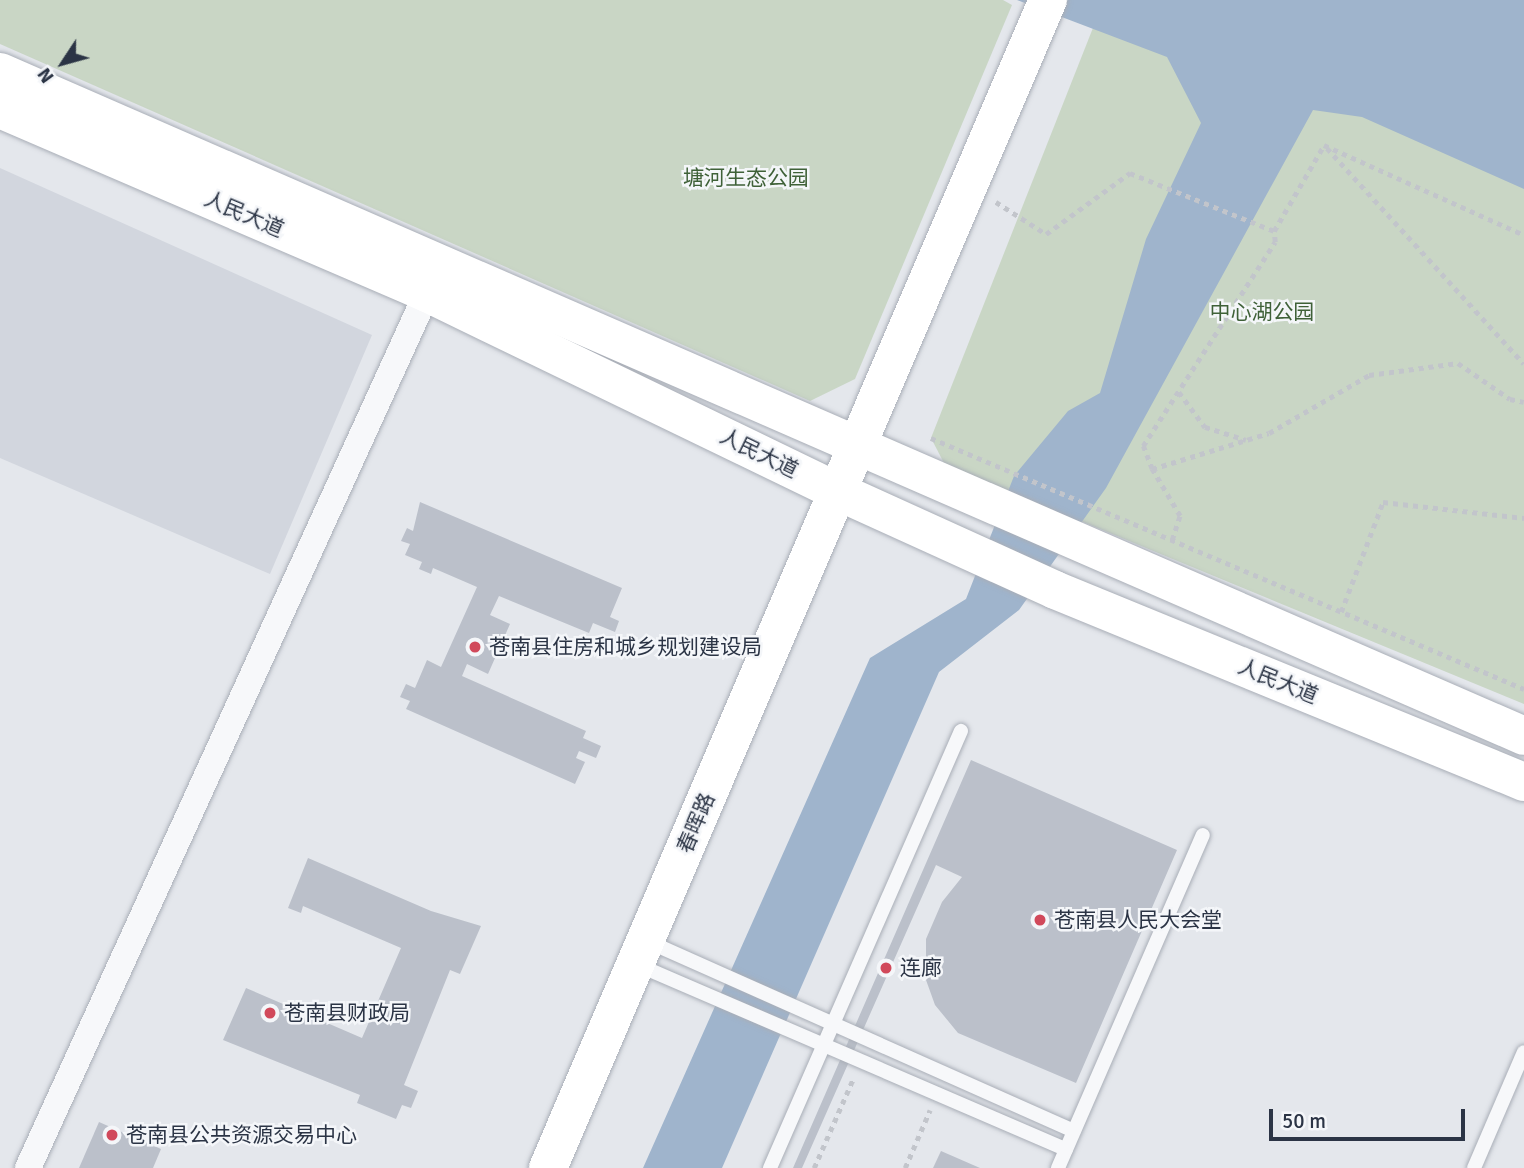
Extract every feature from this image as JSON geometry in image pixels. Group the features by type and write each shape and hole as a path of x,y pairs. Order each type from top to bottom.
{"main road":[{"name":"春晖路","path":"548,1168 1048,0"},
{"name":"人民大道","path":"0,72 845,471 1055,590 1524,782"},
{"name":"人民大道","path":"0,109 845,471 1524,736"}],"street":[{"path":"28,1168 427,293"}],"lane":[{"path":"770,1168 961,731"},
{"path":"1058,1168 1203,835"},
{"path":"641,952 832,1025 1074,1131"},
{"path":"641,952 824,1044 1066,1149"},
{"path":"1474,1168 1524,1052"}],"path":[{"path":"1172,540 1180,516 1152,469 1143,446 1275,242 1274,231 1324,145"},
{"path":"1324,145 1524,235"},
{"path":"1324,145 1524,365"},
{"path":"969,184 1046,234 1130,173 1274,231"},
{"path":"1152,469 1269,433 1369,375 1458,363 1510,399 1524,401"},
{"path":"1179,391 1205,427 1246,440"},
{"path":"931,438 1524,689"},
{"path":"1341,612 1383,502 1524,517"},
{"path":"814,1168 861,1060"},
{"path":"905,1168 937,1093"}],"shaded area":[{"path":"0,168 372,335 270,574 0,458"}],"green space":[{"name":"塘河生态公园","path":"0,0 1003,0 1012,5 855,379 810,401 0,44"},
{"name":"中心湖公园","path":"1104,0 1524,0 1524,704 945,465 931,438"}],"water":[{"path":"1017,0 1524,0 1524,189 1362,117 1313,110 1106,488 1019,610 939,672 722,1168 643,1168 870,658 966,599 1014,476 1068,411 1100,393 1146,239 1201,123 1167,57"}],"building":[{"name":"苍南县住房和城乡规划建设局","path":"420,502 622,588 610,617 619,621 615,632 593,623 589,633 499,596 490,615 510,624 488,674 467,664 462,676 586,731 583,738 601,746 596,758 579,751 576,758 585,762 575,784 406,709 410,701 400,697 406,684 415,688 427,660 441,667 477,587 433,568 431,574 419,569 422,562 405,555 410,544 401,541 407,528 413,531"},
{"name":"苍南县人民大会堂","path":"971,760 1177,850 1076,1083 958,1033 935,1005 926,980 926,939 942,902 962,877 936,865 802,1168 793,1168"},
{"name":"苍南县财政局","path":"308,858 431,911 481,926 460,974 450,970 404,1085 418,1091 411,1108 402,1105 396,1119 357,1103 360,1095 223,1040 246,988 362,1038 401,948 303,906 301,913 288,908"},
{"name":"苍南县公共资源交易中心","path":"99,1122 161,1149 153,1168 79,1168"},
{"path":"941,1151 980,1168 933,1168"}],"place":[{"name":"苍南县住房和城乡规划建设局","path":"475,647"},
{"name":"苍南县人民大会堂","path":"1040,920"},
{"name":"连廊","path":"886,968"},
{"name":"苍南县财政局","path":"270,1013"},
{"name":"苍南县公共资源交易中心","path":"112,1135"}]}
